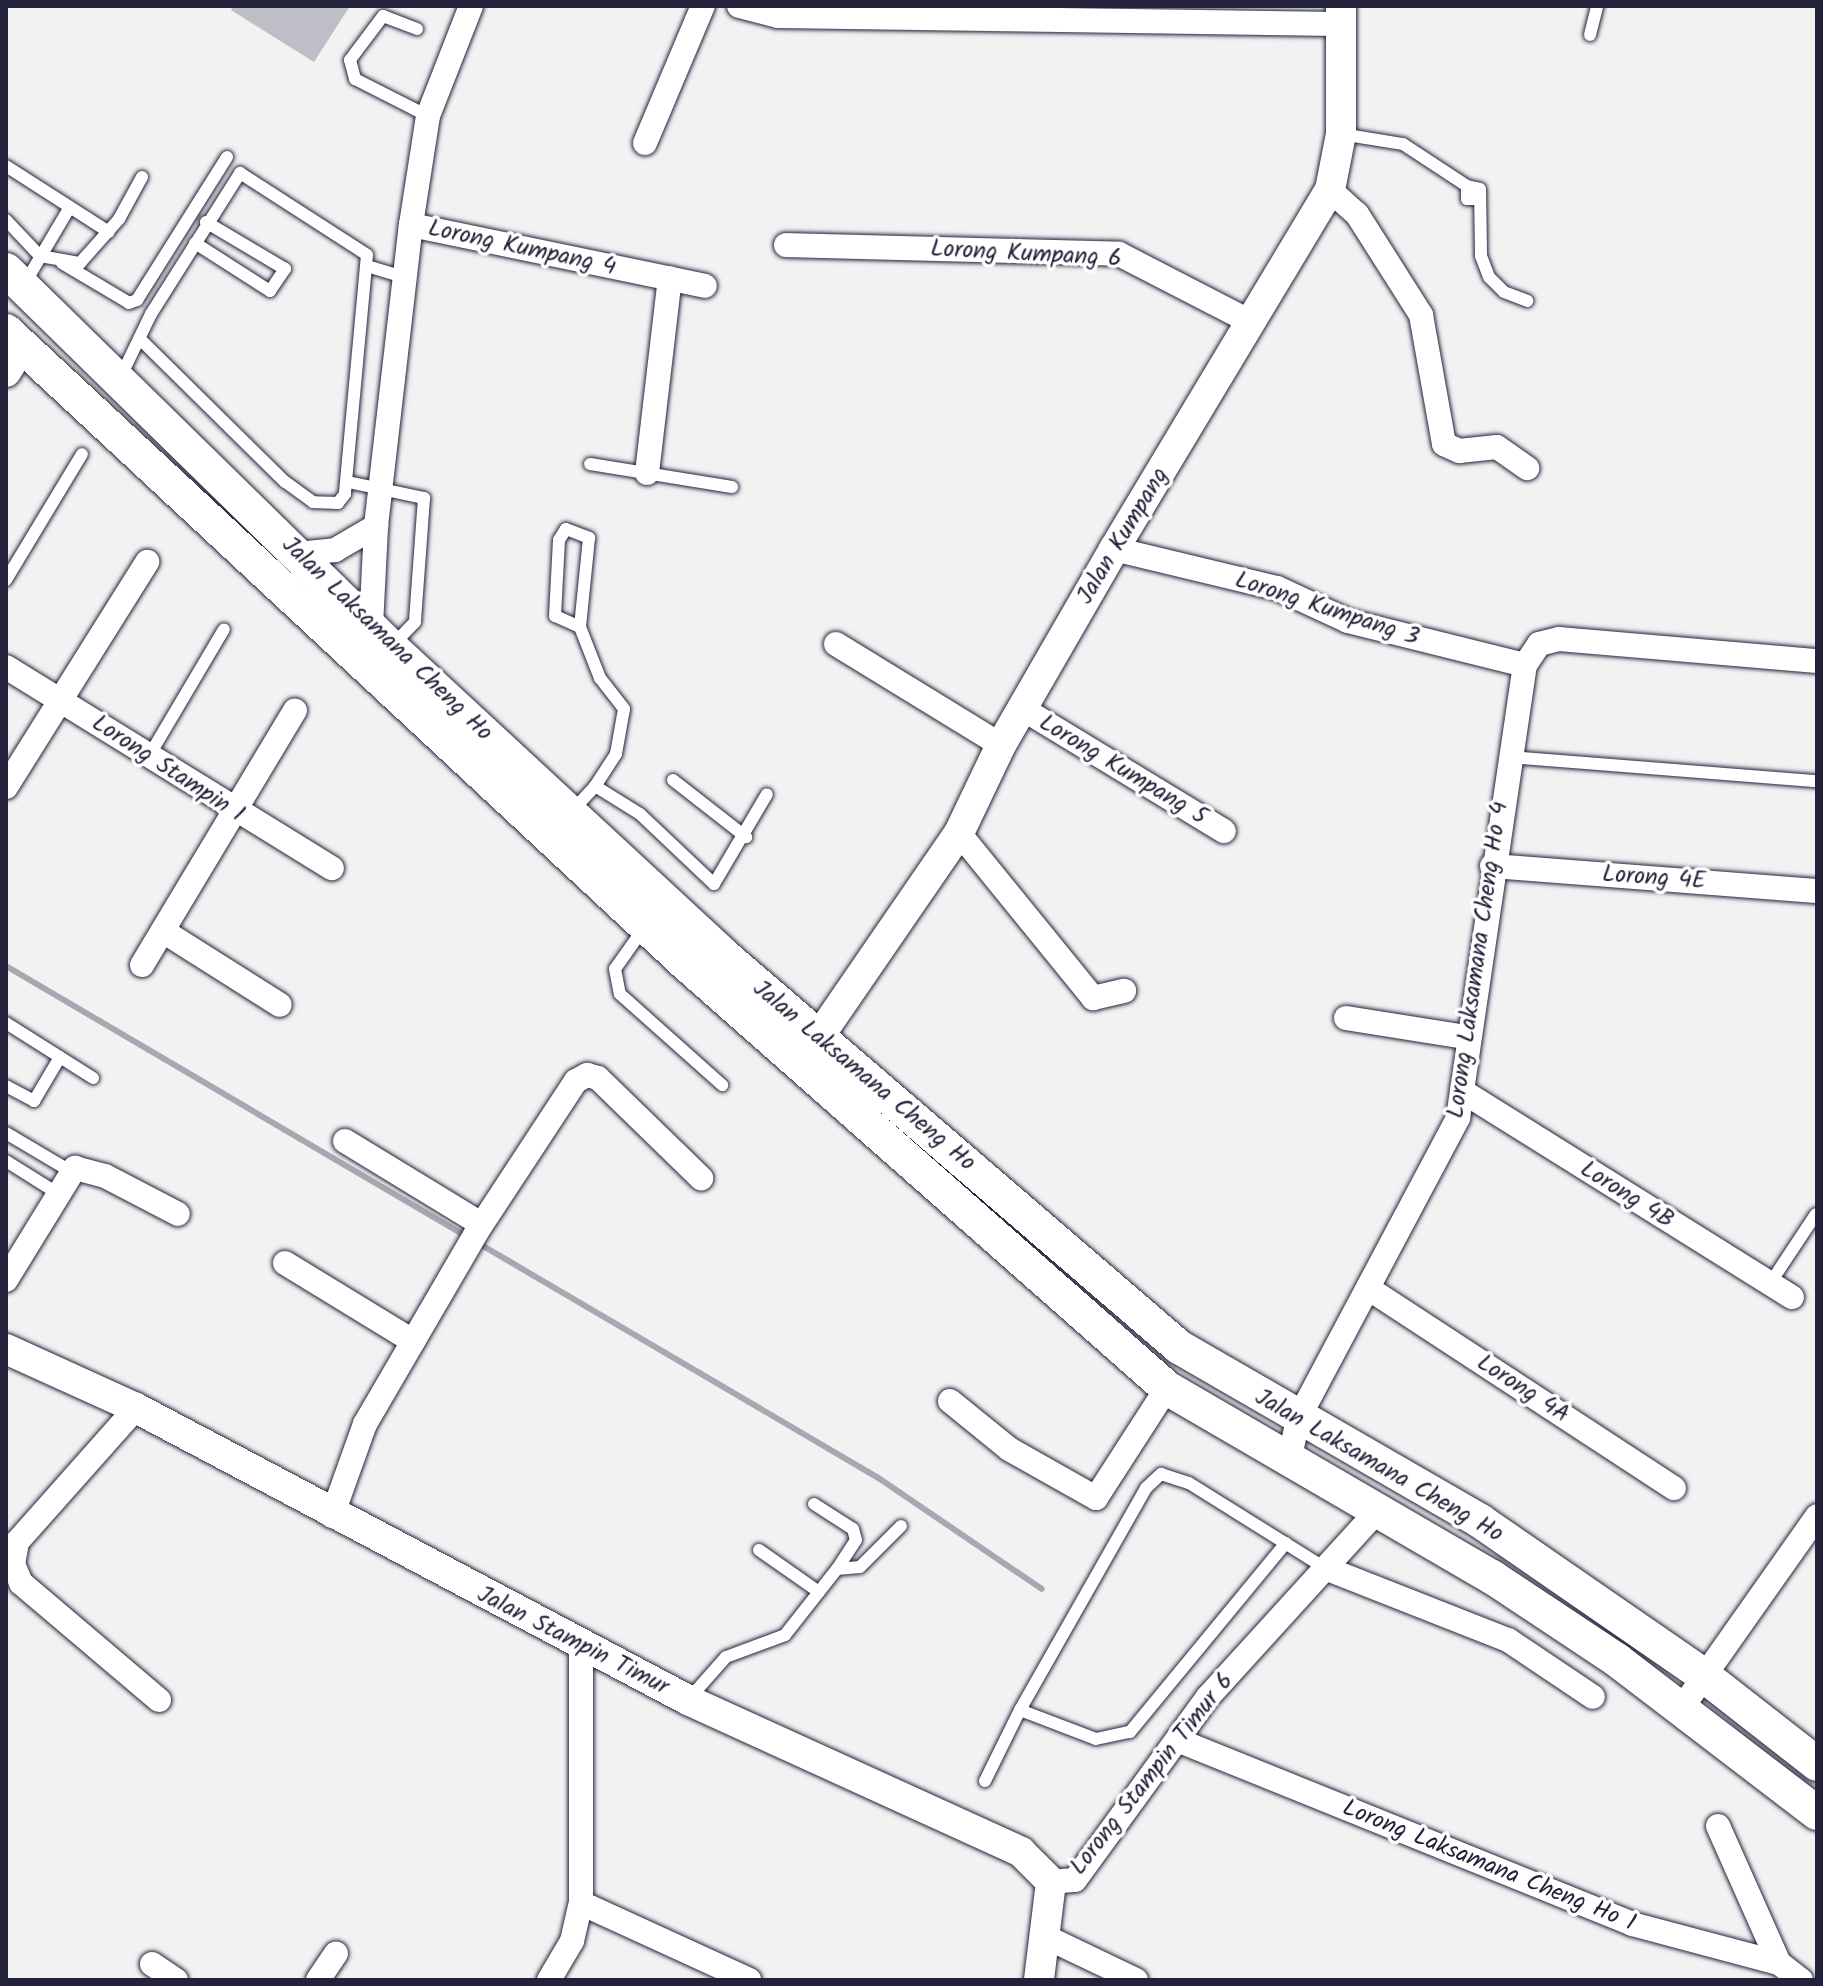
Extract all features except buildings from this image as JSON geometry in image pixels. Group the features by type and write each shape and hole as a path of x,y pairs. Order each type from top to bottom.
{"main road":[{"path":"11,350 32,327 12,285"},
{"name":"Jalan Laksamana Cheng Ho","path":"12,285 118,380 381,636 570,813 818,1038 1179,1347 1298,1419 1480,1521 1702,1674 1817,1764"},
{"name":"Jalan Laksamana Cheng Ho","path":"11,350 646,926 1167,1388 1492,1577 1681,1709 1817,1813"}],"street":[{"name":"Lorong Kumpang 4","path":"471,6 428,116 411,225 705,286"},
{"path":"645,143 703,6"},
{"path":"739,6 778,16 1340,15"},
{"name":"Jalan Kumpang","path":"818,1038 959,833 1001,745 1114,549 1330,190 1341,134 1340,15"},
{"path":"1330,190 1357,214 1421,315 1444,444 1459,451 1497,447 1527,468"},
{"path":"381,636 376,526 411,225"},
{"name":"Lorong Kumpang 6","path":"786,245 1119,254 1251,322"},
{"path":"647,473 670,278"},
{"path":"298,554 335,550 376,526"},
{"name":"Lorong Kumpang 3","path":"1114,549 1277,588 1348,621 1525,665"},
{"path":"6,787 147,562"},
{"path":"1525,665 1539,644 1559,639 1817,661"},
{"path":"836,644 1001,745"},
{"name":"Lorong Laksamana Cheng Ho 4","path":"1290,1457 1298,1419 1448,1144 1462,1091 1466,1037 1525,665"},
{"name":"Lorong Stampin 1","path":"6,667 233,811 332,868"},
{"name":"Lorong Kumpang 5","path":"1023,709 1224,831"},
{"path":"142,965 295,710"},
{"path":"959,833 1093,998 1124,991"},
{"name":"Lorong 4E","path":"1492,866 1817,891"},
{"path":"163,931 280,1005"},
{"path":"1346,1018 1466,1037"},
{"path":"332,1516 365,1424 478,1228 576,1081 587,1075 701,1178"},
{"name":"Lorong 4B","path":"1462,1091 1792,1297"},
{"path":"345,1141 478,1228"},
{"path":"6,1280 70,1171 84,1167 178,1214"},
{"path":"285,1263 413,1341"},
{"name":"Lorong 4A","path":"1371,1290 1674,1488"},
{"name":"Jalan Stampin Timur","path":"6,1349 136,1408 332,1516 688,1700 1004,1843 1038,1865 1051,1882"},
{"path":"950,1401 1009,1449 1087,1498 1096,1498 1167,1388"},
{"path":"136,1408 17,1542 13,1564 21,1583 159,1700"},
{"name":"Lorong Stampin Timur 6","path":"1051,1882 1075,1880 1180,1741 1208,1697 1377,1511"},
{"path":"1681,1709 1702,1674 1816,1519"},
{"path":"1325,1568 1508,1640 1593,1697"},
{"path":"549,1980 572,1941 581,1903 581,1645"},
{"name":"Lorong Laksamana Cheng Ho 1","path":"1180,1741 1632,1924 1779,1963 1801,1980"},
{"path":"1718,1826 1779,1963"},
{"path":"1039,1980 1051,1882"},
{"path":"581,1903 749,1980"},
{"path":"1044,1936 1136,1980"},
{"path":"318,1980 336,1953"},
{"path":"152,1964 176,1980"}],"lane":[{"path":"1590,35 1597,6"},
{"path":"417,29 383,16 350,60 355,79 428,116"},
{"path":"1341,134 1403,144 1467,186 1467,199 1477,199 1481,256 1489,277 1504,292 1527,301"},
{"path":"6,220 40,256 62,263 129,303 137,300 227,157"},
{"path":"6,166 109,232"},
{"path":"118,380 140,339 206,222 240,173 357,244 367,266 348,482 338,503 313,502 140,339"},
{"path":"62,263 80,263 109,232 142,177"},
{"path":"12,285 40,256 70,207"},
{"path":"195,243 270,291 285,269 206,222"},
{"path":"367,266 403,277"},
{"path":"6,580 82,454"},
{"path":"590,464 732,487"},
{"path":"348,482 380,485 424,498 415,622 381,636"},
{"path":"570,813 595,786 616,754 624,709 600,678 580,627 589,538 566,529 559,540 555,616 580,627"},
{"path":"149,756 224,629"},
{"path":"1509,757 1817,781"},
{"path":"673,780 746,837"},
{"path":"595,786 640,814 714,884 746,837 767,794"},
{"path":"646,926 615,969 620,994 722,1085"},
{"path":"6,1023 93,1078"},
{"path":"6,1086 34,1101 60,1057"},
{"path":"6,1133 70,1171"},
{"path":"6,1161 57,1193"},
{"path":"1769,1285 1816,1214"},
{"path":"985,1781 1020,1710 1146,1488 1161,1474 1189,1483 1325,1568"},
{"path":"688,1700 726,1657 785,1635 856,1540 853,1529 814,1504"},
{"path":"837,1569 860,1567 901,1526"},
{"path":"1020,1710 1096,1739 1130,1732 1286,1543"},
{"path":"759,1550 819,1592"}],"shaded area":[{"path":"1700,1689 1817,1783 1812,1790 1695,1695"}],"waterway":[{"path":"6,966 469,1238"},
{"path":"478,1243 877,1477 1042,1589"}]}
